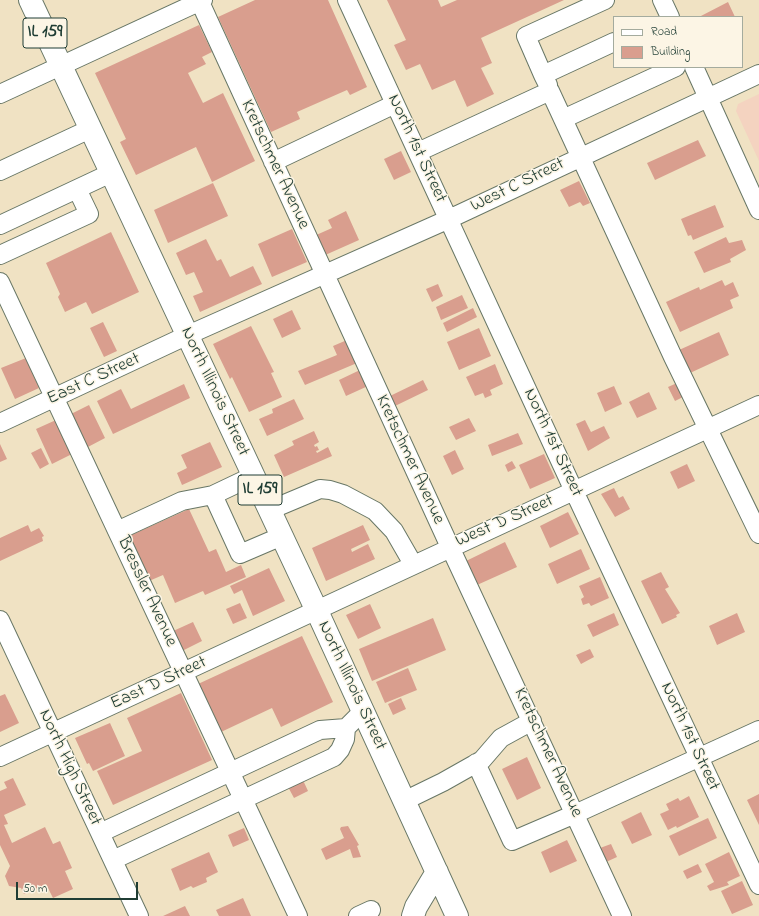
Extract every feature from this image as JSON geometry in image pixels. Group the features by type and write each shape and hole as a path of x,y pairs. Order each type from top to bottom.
{"main road":[{"name":"North Illinois Street","path":"30,0 270,510 457,916"},
{"path":"413,916 416,907 437,872"}],"street":[{"name":"North 1st Street","path":"347,0 698,758 759,885"},
{"path":"605,0 526,36 707,429 759,534"},
{"path":"0,94 202,1"},
{"name":"Kretschmer Avenue","path":"202,1 324,274 622,916"},
{"path":"418,152 547,83 613,43"},
{"path":"563,119 674,68"},
{"path":"694,68 759,210"},
{"name":"West C Street","path":"188,335 449,219 759,74"},
{"path":"273,162 395,104"},
{"path":"0,171 90,129"},
{"path":"0,225 111,173"},
{"path":"2,250 89,214 78,189"},
{"name":"Bressler Avenue","path":"0,282 56,398 298,916"},
{"name":"East C Street","path":"0,423 188,335"},
{"name":"West D Street","path":"317,611 413,564 759,405"},
{"path":"117,530 182,501 214,495 253,476"},
{"path":"270,510 320,489 343,494 375,511 394,531 413,564"},
{"path":"214,495 240,554 282,536"},
{"name":"East D Street","path":"0,757 317,611"},
{"name":"North High Street","path":"0,620 139,916"},
{"path":"112,860 334,757 340,750 345,739 346,728 363,711"},
{"path":"404,800 443,782 482,760 501,738 532,721"},
{"path":"100,833 320,730 346,728"},
{"path":"476,763 512,841 759,730"}],"shaded area":[{"path":"759,94 759,161 736,111 738,104"}],"building":[{"path":"255,0 328,0 367,87 350,95 347,90 297,112 300,119 271,132 218,17"},
{"path":"387,0 438,0 441,7 457,0 564,0 481,38 492,63 481,68 494,94 467,107 455,80 432,90 420,64 406,70 394,45 406,40"},
{"path":"728,2 735,16 701,16"},
{"path":"199,25 212,52 202,57 206,64 188,73 203,103 223,93 255,161 212,182 196,147 136,175 120,142 126,139 95,73"},
{"path":"698,140 706,156 655,180 647,163"},
{"path":"401,151 411,172 394,180 384,159"},
{"path":"579,181 590,203 583,206 580,202 569,207 560,190"},
{"path":"213,183 228,216 168,243 154,210"},
{"path":"715,205 724,227 693,240 691,235 688,236 681,219"},
{"path":"346,211 359,240 323,256 314,236 332,228 328,220"},
{"path":"292,229 307,262 272,277 258,244"},
{"path":"111,232 139,292 92,314 86,302 65,312 58,297 60,294 46,263"},
{"path":"726,237 729,243 742,240 746,250 730,259 731,262 704,273 694,252"},
{"path":"206,239 217,261 221,259 230,277 253,266 262,284 200,312 193,296 203,292 194,272 186,275 176,253"},
{"path":"722,280 725,286 733,282 739,296 730,300 733,308 680,332 666,302 699,287 700,290"},
{"path":"438,284 443,296 432,302 426,289"},
{"path":"462,295 468,308 441,320 436,307"},
{"path":"473,308 477,317 447,332 443,323"},
{"path":"292,310 301,329 282,338 273,319"},
{"path":"103,322 117,351 104,357 90,328"},
{"path":"251,326 274,372 271,373 282,397 249,412 232,377 230,379 213,344"},
{"path":"479,328 491,356 459,370 447,342"},
{"path":"719,332 729,355 690,373 679,350"},
{"path":"347,340 357,363 305,385 298,371 337,355 333,346"},
{"path":"26,358 39,388 15,399 1,368"},
{"path":"495,364 503,384 490,390 492,395 485,398 483,393 475,396 466,377"},
{"path":"360,370 368,386 346,396 339,380"},
{"path":"423,380 428,390 395,406 390,396"},
{"path":"677,383 683,397 675,401 668,387"},
{"path":"184,384 190,398 113,434 97,401 121,389 131,409"},
{"path":"614,386 622,404 605,412 597,393"},
{"path":"649,392 657,409 637,418 629,402"},
{"path":"294,399 304,419 267,436 259,419 273,413 272,409"},
{"path":"89,405 105,438 86,448 69,415"},
{"path":"469,418 476,431 456,440 449,427"},
{"path":"56,420 72,454 52,464 36,429"},
{"path":"585,420 591,432 604,426 610,438 588,451 576,424"},
{"path":"314,431 319,442 314,445 315,447 317,446 319,450 316,451 317,453 328,447 332,456 284,477 274,455 294,445 292,441"},
{"path":"518,433 523,444 492,456 488,445"},
{"path":"210,442 222,467 182,485 177,473 187,468 181,455"},
{"path":"0,444 7,459 0,462"},
{"path":"41,448 49,464 40,469 31,453"},
{"path":"455,450 464,469 452,475 443,456"},
{"path":"544,454 555,478 530,489 519,465"},
{"path":"512,461 516,468 508,472 505,465"},
{"path":"687,464 695,481 678,489 670,472"},
{"path":"614,488 619,498 623,496 630,509 615,517 601,494"},
{"path":"189,509 209,552 216,549 226,572 241,565 246,577 205,595 203,591 175,603 163,575 149,581 129,536"},
{"path":"568,512 579,534 550,548 540,526"},
{"path":"28,525 31,532 39,528 44,536 42,537 43,541 0,561 0,538"},
{"path":"363,525 370,540 351,549 352,552 368,544 375,559 326,581 312,548"},
{"path":"505,542 517,567 477,585 466,561"},
{"path":"581,549 590,569 557,584 548,564"},
{"path":"269,568 285,601 253,616 242,590 234,594 230,586"},
{"path":"661,572 669,587 665,589 680,613 676,615 677,617 662,624 641,581"},
{"path":"600,577 609,598 591,606 589,603 583,605 581,599 584,597 579,586"},
{"path":"240,603 247,618 233,624 226,609"},
{"path":"370,604 381,628 358,639 346,615"},
{"path":"614,613 619,625 593,637 587,625"},
{"path":"737,613 745,632 717,645 709,626"},
{"path":"433,618 446,650 372,681 359,649"},
{"path":"193,622 202,641 180,652 171,632"},
{"path":"302,636 333,702 281,727 272,708 221,732 198,684"},
{"path":"590,649 594,657 581,664 576,655"},
{"path":"408,668 417,690 385,703 376,682"},
{"path":"181,693 212,760 113,805 97,771 142,751 127,718"},
{"path":"5,694 19,723 0,732 0,696"},
{"path":"401,698 406,709 393,715 388,704"},
{"path":"110,723 125,756 93,771 89,763 87,764 75,738"},
{"path":"527,757 541,788 517,800 502,769"},
{"path":"13,778 26,805 4,815 8,824 4,825 12,843 45,827 53,844 60,841 72,868 65,871 73,889 53,898 46,884 24,894 21,888 9,886 5,876 10,866 0,845 0,791 7,788 4,782"},
{"path":"302,778 308,791 294,798 287,785"},
{"path":"759,794 759,825 747,800"},
{"path":"689,796 699,817 677,828 676,826 668,830 660,814 669,810 666,804 678,798 680,801"},
{"path":"641,812 652,835 632,844 621,822"},
{"path":"708,818 717,838 679,856 669,836"},
{"path":"348,826 359,845 357,846 361,857 353,858 350,849 326,860 321,849 344,838 340,829 341,827"},
{"path":"244,828 249,840 233,847 228,835"},
{"path":"567,840 577,861 550,873 541,852"},
{"path":"611,844 617,857 606,862 600,848"},
{"path":"209,852 218,872 206,878 207,882 193,888 191,886 180,891 171,869"},
{"path":"729,852 740,876 727,882 729,885 710,891 707,886 714,882 705,864"},
{"path":"698,864 702,872 687,879 683,871"},
{"path":"742,881 753,905 732,914 721,891"},
{"path":"243,898 251,916 219,916 216,910"},
{"path":"185,906 190,916 163,916"}]}
